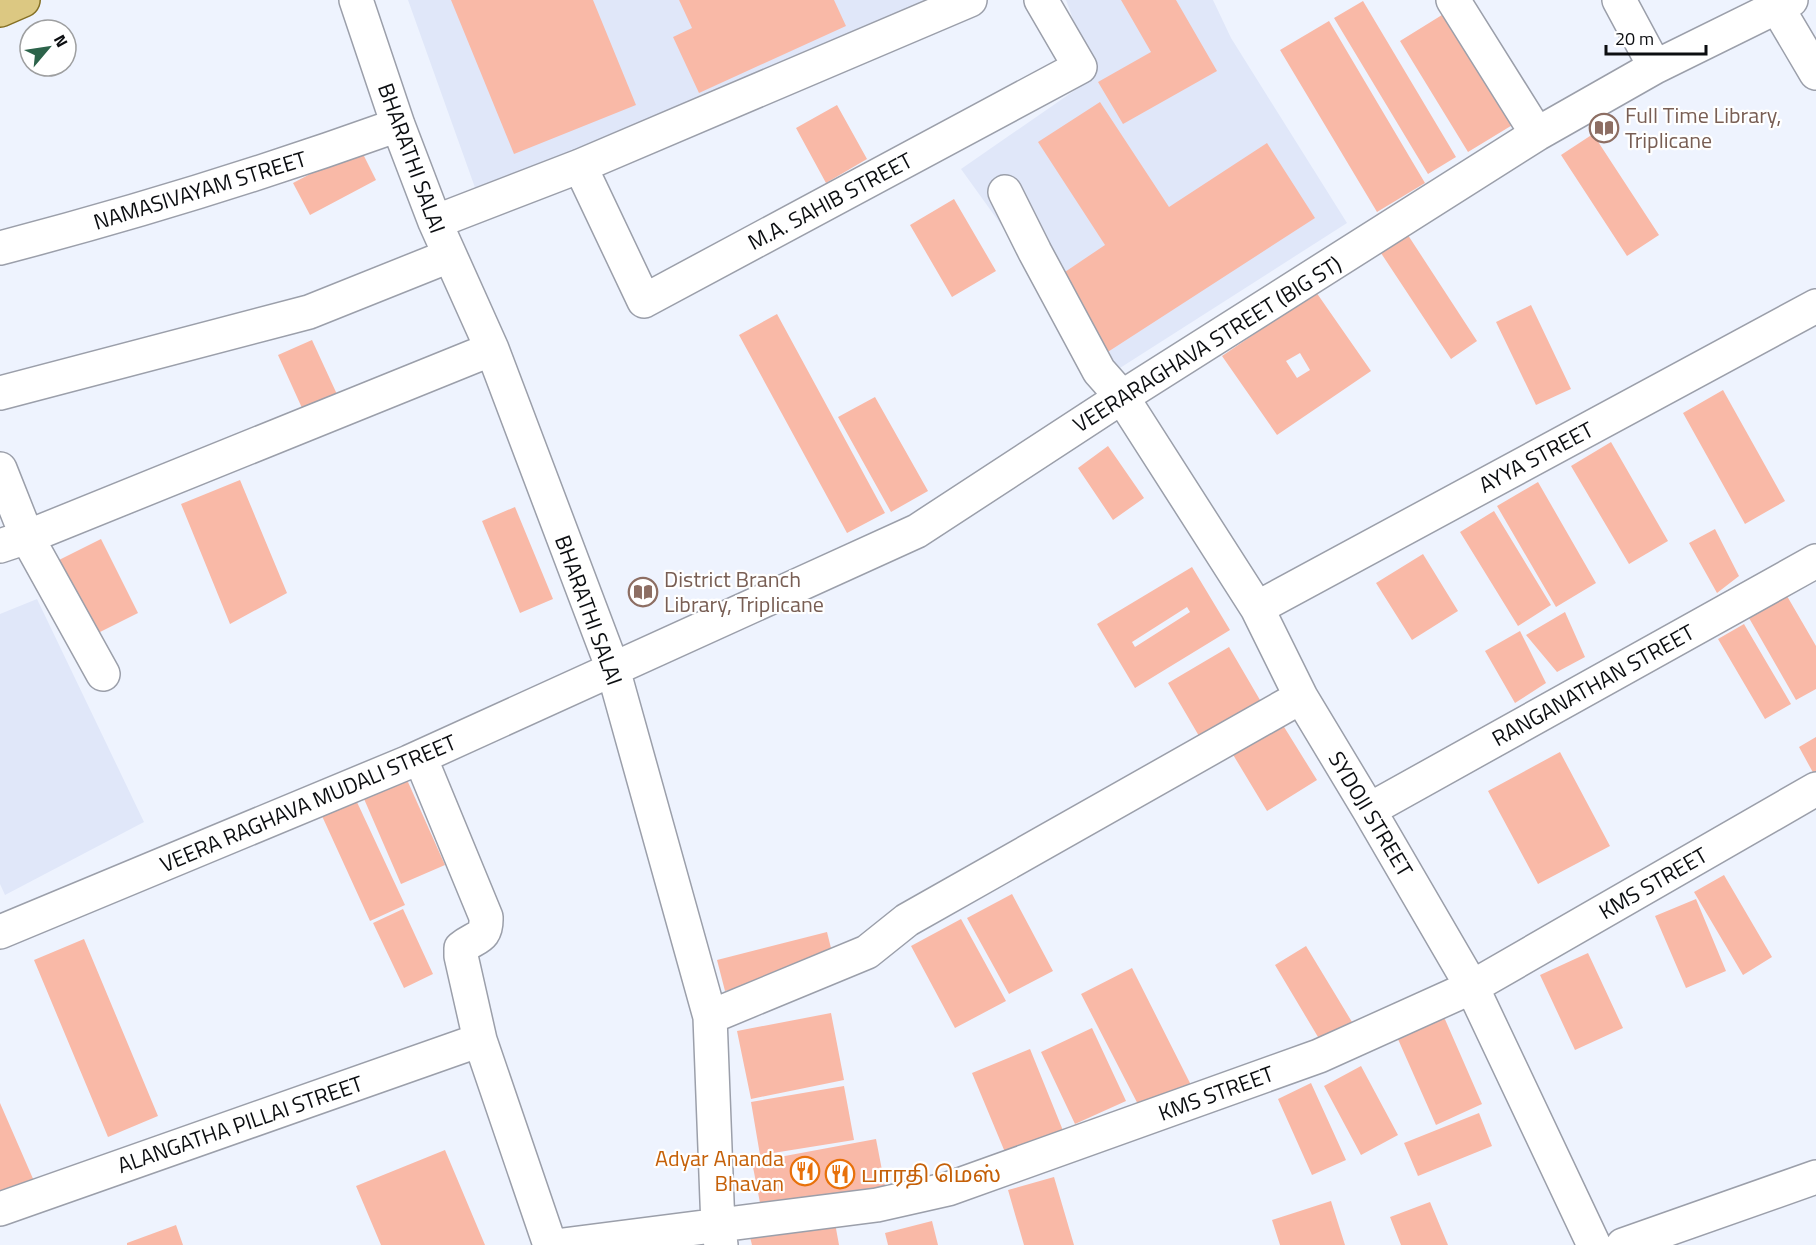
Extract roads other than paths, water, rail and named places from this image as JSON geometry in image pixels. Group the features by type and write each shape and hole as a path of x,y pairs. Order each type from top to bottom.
{"main road":[{"path":"0,10 23,0"}],"street":[{"name":"BHARATHI SALAI","path":"356,0 398,124 435,222 492,349 613,669 710,1017 720,1236"},
{"path":"435,222 580,165 970,0"},
{"name":"M.A. SAHIB STREET","path":"580,165 644,300 1080,67 1041,0"},
{"path":"1454,0 1537,134"},
{"path":"1619,0 1655,67"},
{"path":"1784,4 1816,73"},
{"name":"VEERARAGHAVA STREET (BIG ST)","path":"613,669 917,531 1122,397 1537,134 1655,67 1784,4"},
{"name":"NAMASIVAYAM STREET","path":"0,248 106,220 276,168 398,124"},
{"name":"SYDOJI STREET","path":"1005,192 1099,371 1122,397 1257,608 1301,697 1472,987 1593,1245"},
{"path":"0,393 309,312 449,256"},
{"name":"AYYA STREET","path":"1257,608 1816,306"},
{"path":"13,541 492,349"},
{"path":"0,470 13,541 103,674"},
{"name":"RANGANATHAN STREET","path":"1369,810 1816,561"},
{"name":"VEERA RAGHAVA MUDALI STREET","path":"2,927 420,757 613,669"},
{"path":"710,1017 867,952 907,920 1301,697"},
{"path":"420,757 486,917 486,928 480,937 461,948 461,956 480,1040 550,1245"},
{"name":"KMS STREET","path":"563,1245 720,1236 948,1190 1319,1056 1472,987 1816,789"},
{"name":"ALANGATHA PILLAI STREET","path":"0,1209 480,1040"},
{"path":"1632,1244 1816,1177"}],"place":[{"name":"Full Time Library, Triplicane","path":"1604,128"},
{"name":"District Branch Library, Triplicane","path":"643,592"},
{"name":"Adyar Ananda Bhavan","path":"805,1171"},
{"name":"பாரதி மெஸ்","path":"840,1174"}]}
